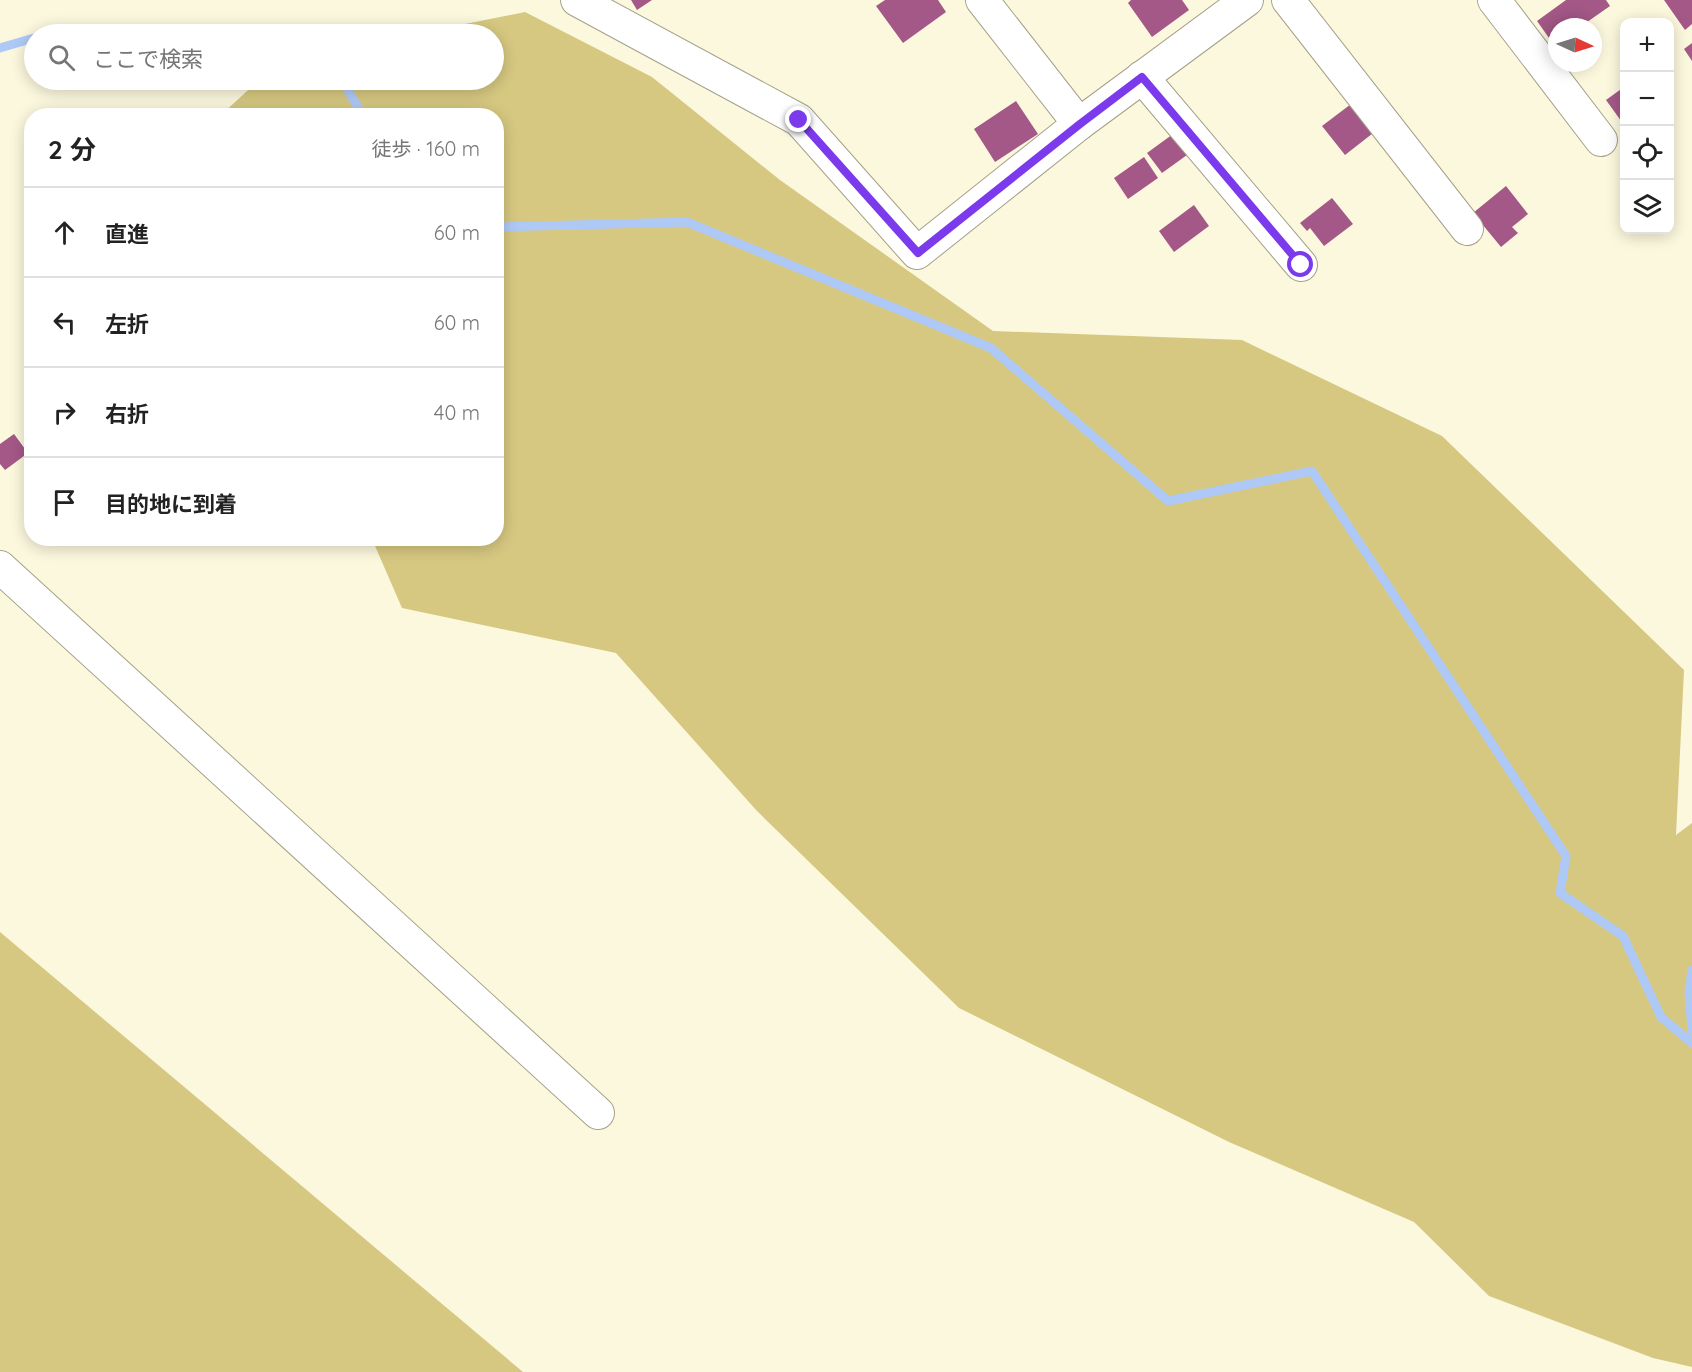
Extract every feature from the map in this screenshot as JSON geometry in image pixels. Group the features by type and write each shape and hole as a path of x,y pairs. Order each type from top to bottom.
{"street":[{"path":"577,0 799,120 918,253 1080,124 1247,0"},
{"path":"982,0 1080,124"},
{"path":"1288,0 1467,229"},
{"path":"1494,0 1601,140"},
{"path":"1142,77 1301,265"},
{"path":"0,567 598,1113"}],"shaded area":[{"path":"525,12 652,77 780,180 993,331 1242,340 1442,436 1684,670 1676,835 1692,823 1692,1367 1653,1358 1489,1296 1414,1222 1229,1142 959,1008 757,811 616,653 402,608 375,546 504,546 504,108 229,108 248,90 504,90 504,24 465,24"},
{"path":"0,932 523,1372 0,1372"}],"building":[{"path":"631,0 652,0 637,10"},
{"path":"885,0 938,0 946,12 903,43 876,6"},
{"path":"1131,0 1182,0 1189,10 1152,37 1128,3"},
{"path":"1566,0 1606,0 1610,6 1593,18 1548,18 1548,37 1537,21"},
{"path":"1664,0 1692,0 1692,24 1685,30"},
{"path":"1692,43 1692,61 1684,49"},
{"path":"1620,90 1620,119 1606,100"},
{"path":"1016,101 1038,134 995,162 974,129"},
{"path":"1355,101 1377,130 1345,155 1322,126"},
{"path":"1173,134 1187,155 1162,173 1147,153"},
{"path":"1144,157 1158,178 1128,199 1114,178"},
{"path":"1506,186 1528,214 1512,227 1518,233 1501,247 1473,213"},
{"path":"1332,198 1353,224 1324,246 1310,228 1307,231 1300,223"},
{"path":"1194,205 1209,226 1174,252 1159,231"},
{"path":"14,434 24,448 24,456 5,470 0,464 0,444"}],"waterway":[{"path":"0,48 24,41"},
{"path":"348,90 358,108"},
{"path":"504,227 687,222 991,348 1168,501 1312,471 1566,856 1560,893 1623,936 1661,1017 1692,1043"},
{"path":"1692,970 1689,992 1692,1031"}],"route":[{"path":"799,120 918,253 1142,77 1301,265"}]}
